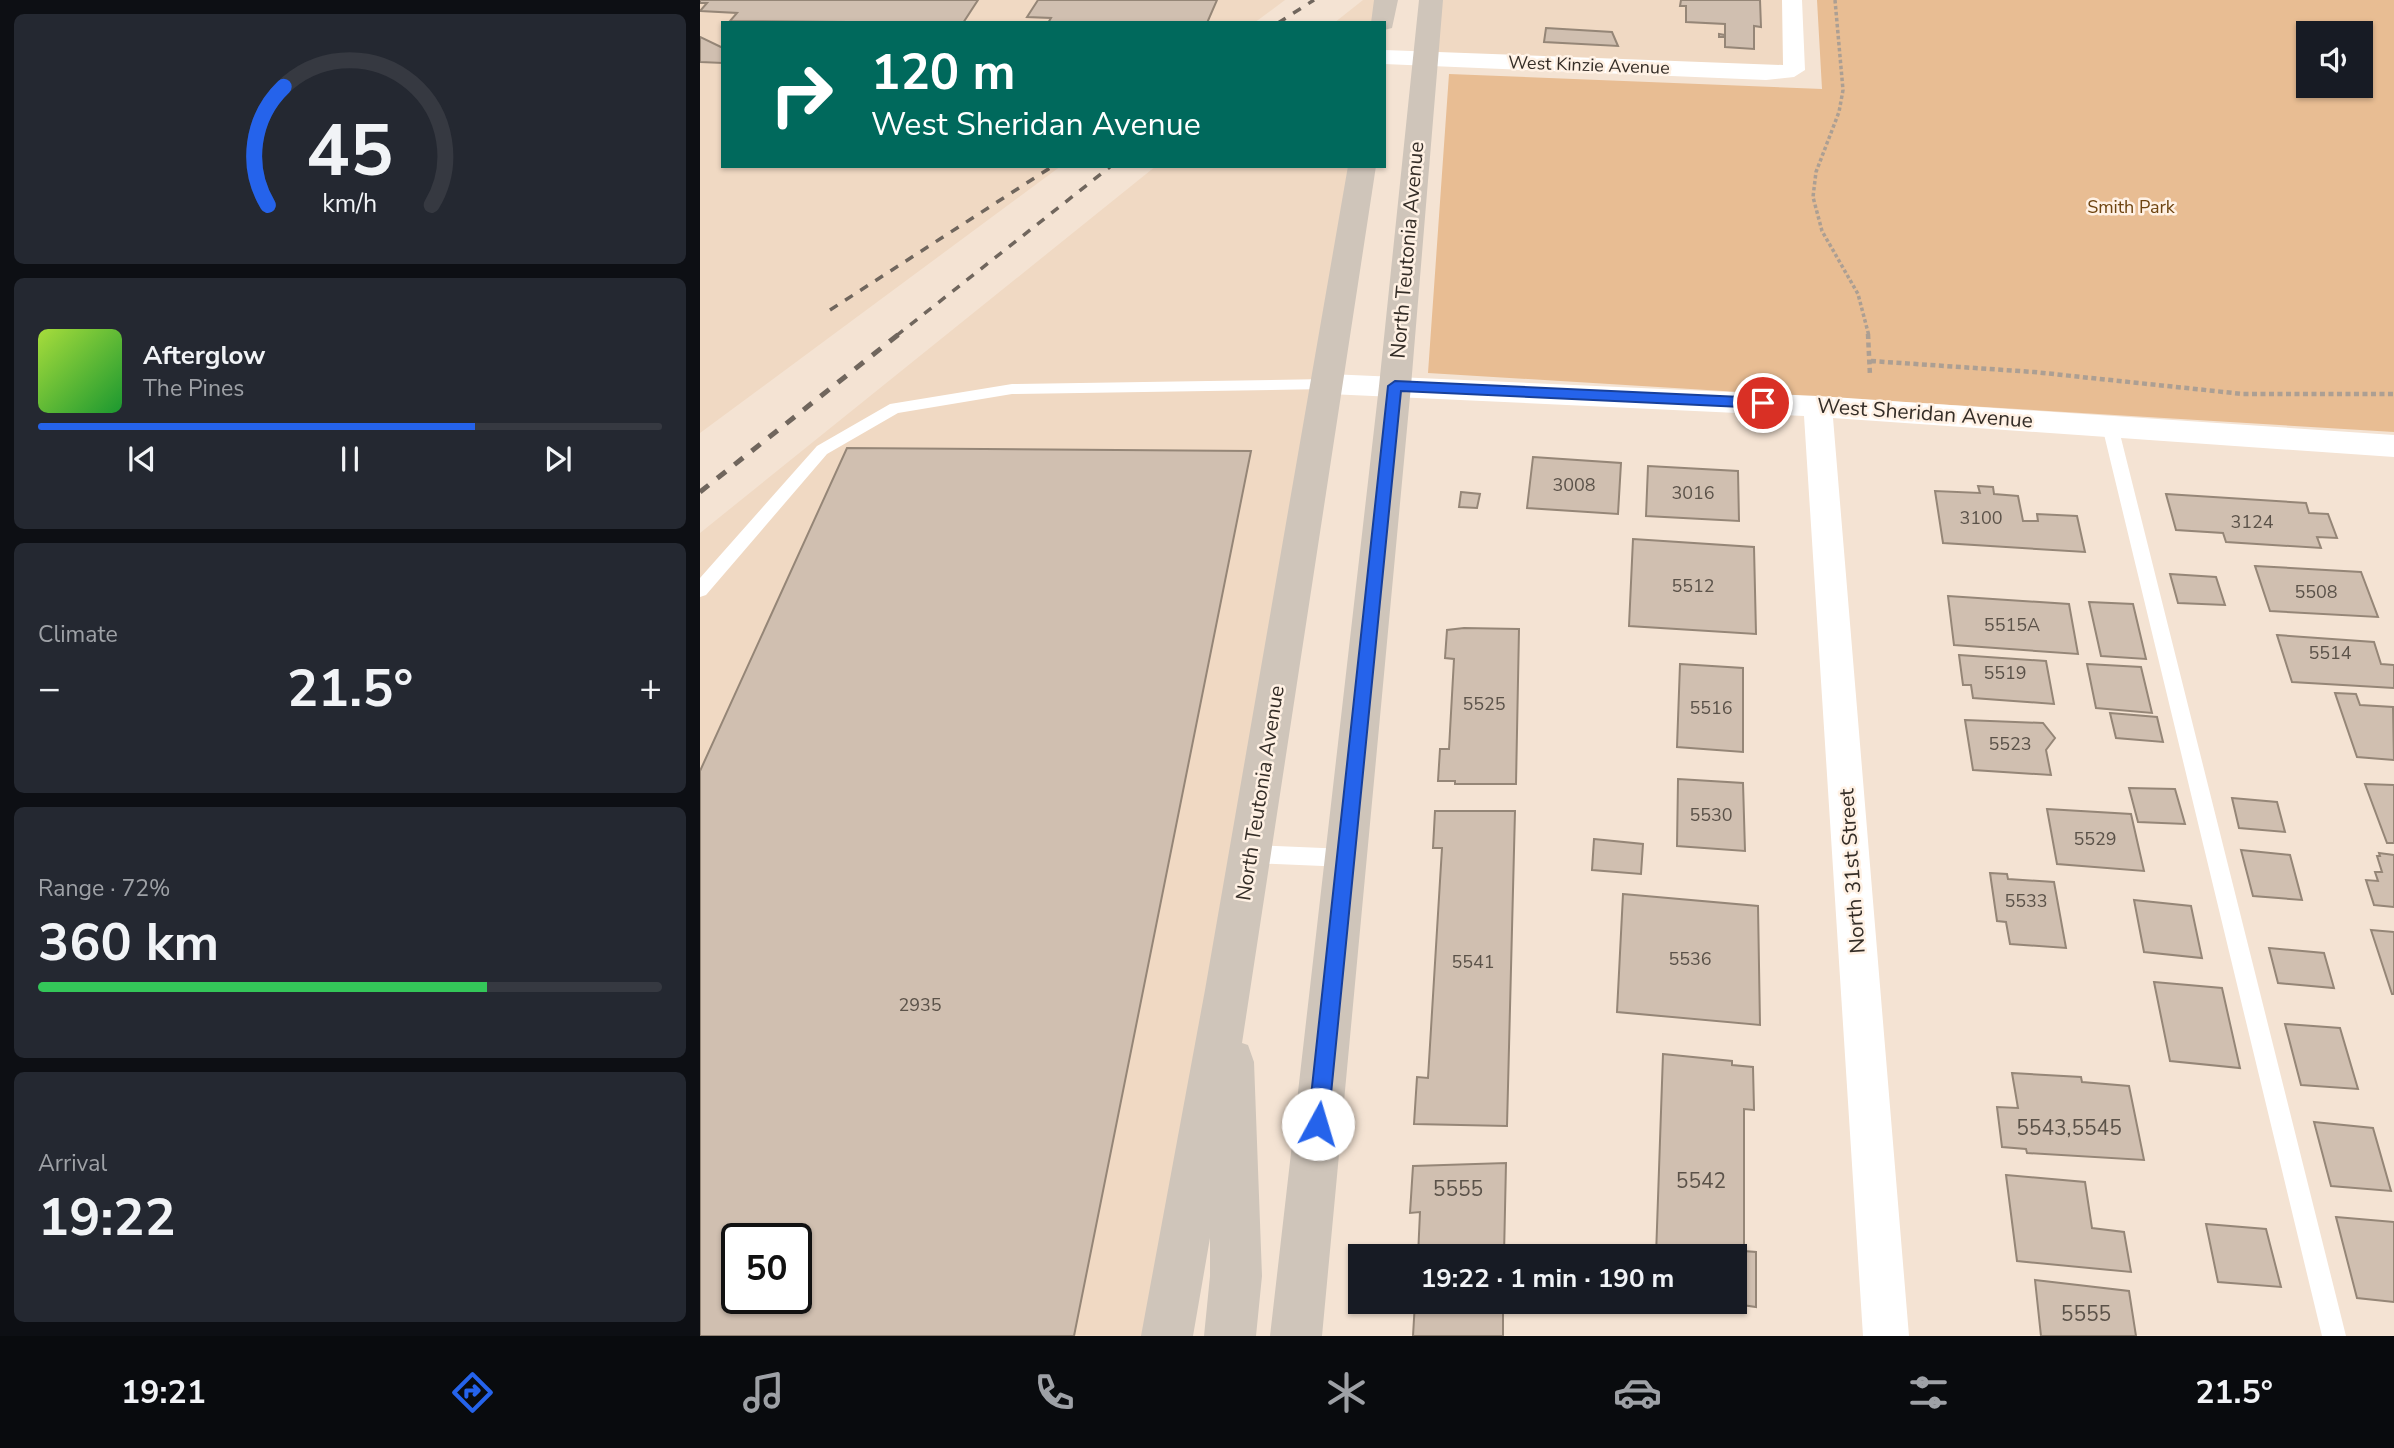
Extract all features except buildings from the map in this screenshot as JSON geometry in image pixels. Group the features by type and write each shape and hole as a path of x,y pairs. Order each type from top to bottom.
{"main road":[{"path":"1383,21 1386,0"},
{"name":"North Teutonia Avenue","path":"1296,1336 1395,386 1424,58 1432,0"},
{"name":"North Teutonia Avenue","path":"1167,1336 1228,990 1329,384 1362,168"},
{"path":"1228,990 1237,1276 1230,1336"}],"street":[{"name":"West Kinzie Avenue","path":"1386,57 1766,73 1794,69 1792,0"},
{"name":"West Sheridan Avenue","path":"1329,384 1818,406 2394,446"},
{"name":"North 31st Street","path":"1818,406 1886,1336"}],"lane":[{"path":"700,590 822,450 895,408 1012,389 1329,384"},
{"path":"2110,426 2334,1336"},
{"path":"1250,854 1346,858"}],"path":[{"path":"1835,0 1844,77 1843,99 1815,174 1813,199 1824,234 1853,283 1867,317 1871,361 1869,384"},
{"path":"1871,361 2034,372 2243,394 2394,394"}],"shaded area":[{"path":"700,0 1285,0 1257,21 721,21 721,168 1058,168 700,433"},
{"path":"1363,0 1386,0 1383,21 1337,21"},
{"path":"1431,0 1792,0 1794,70 1424,58"},
{"path":"1154,168 1362,168 1167,1336 700,1336 700,533"}],"green space":[{"name":"Smith Park","path":"1817,0 2394,0 2394,432 1428,373 1449,74 1822,89"}],"railway":[{"path":"1281,21 1314,0"},
{"path":"830,310 1050,168"},
{"path":"896,336 1108,168"},
{"path":"700,492 899,334"}],"route":[{"path":"1318,1124 1395,386 1763,403"}]}
